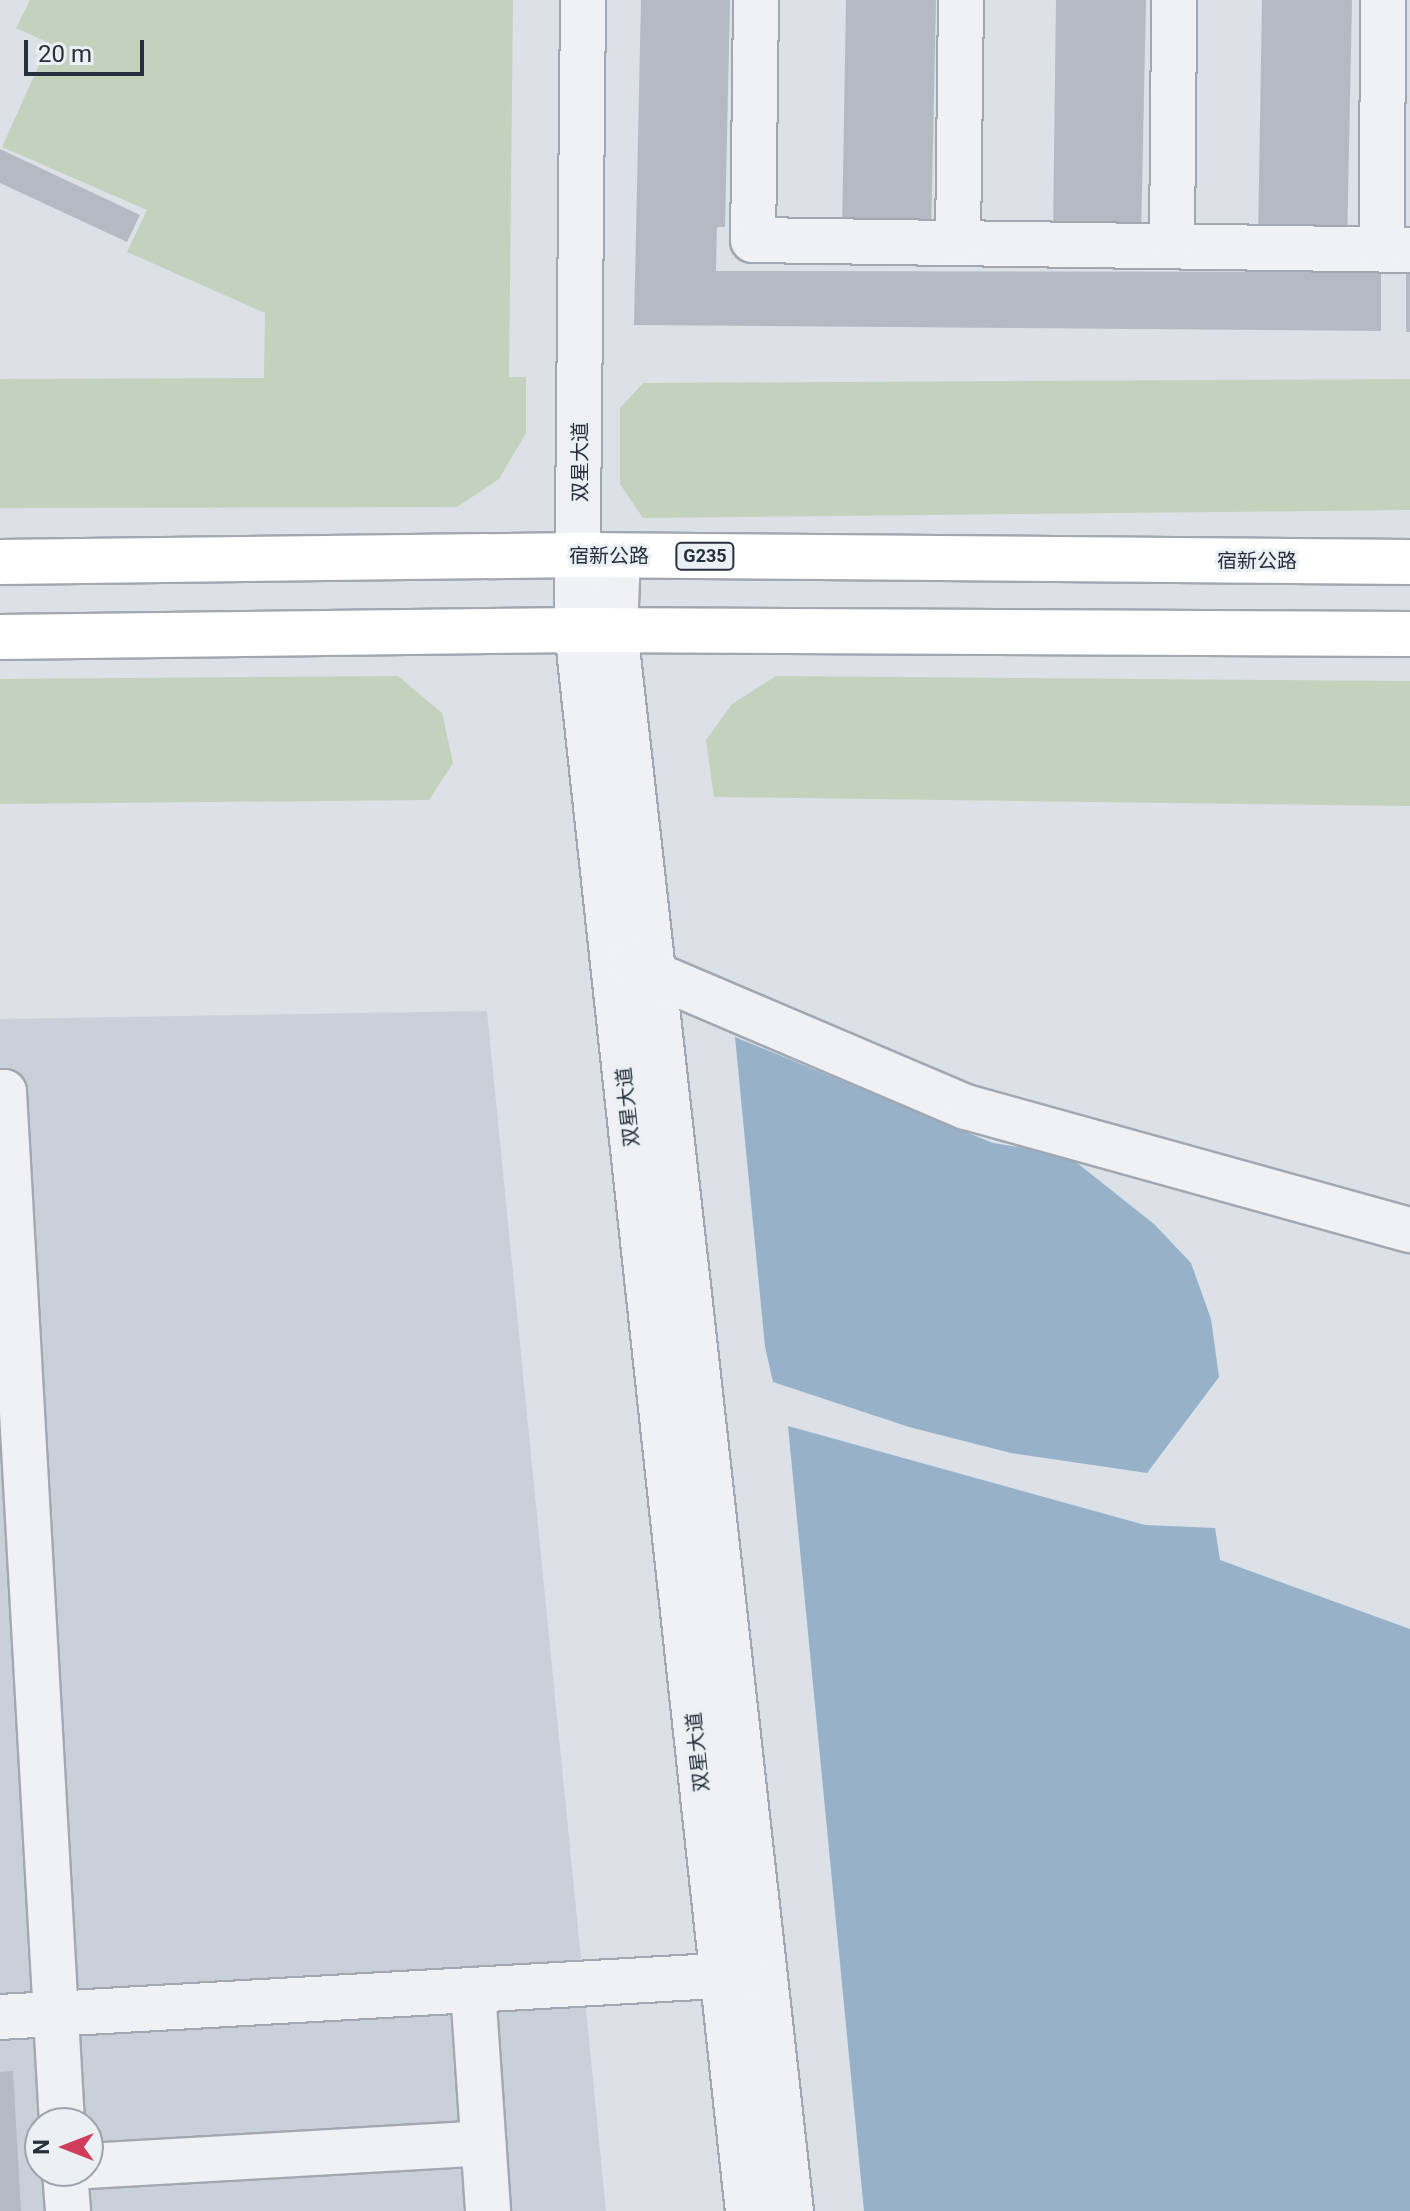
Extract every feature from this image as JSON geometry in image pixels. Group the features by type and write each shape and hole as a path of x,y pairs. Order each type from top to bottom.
{"highway":[{"name":"宿新公路","path":"0,562 599,556 1410,562"},
{"path":"0,637 596,630 1410,634"}],"street":[{"name":"双星大道","path":"583,0 599,556 596,630 612,956 743,1974 791,2211"},
{"path":"756,0 753,240 1396,250 1383,0"},
{"path":"958,243 961,0"},
{"path":"1172,246 1174,0"},
{"name":"双星大道","path":"596,630 653,974 743,1974 748,2211"},
{"path":"612,956 966,1107 1410,1230"},
{"path":"0,1092 5,1108 61,2107"},
{"path":"0,2017 743,1974"},
{"path":"473,1990 488,2211"},
{"path":"104,2165 483,2143"},
{"path":"66,2187 68,2211"}],"shaded area":[{"path":"487,1011 606,2211 0,2211 0,1019"}],"green space":[{"path":"30,0 513,0 509,377 526,377 526,433 499,479 457,507 0,508 0,379 264,378 265,313 127,252 147,210 2,147 49,43 16,28"},
{"path":"1410,379 1410,510 643,518 620,484 620,408 643,383"},
{"path":"398,676 442,713 453,763 429,800 0,804 0,679"},
{"path":"776,676 1410,681 1410,806 714,797 706,740 732,704"}],"water":[{"path":"735,1037 993,1143 1067,1155 1154,1224 1191,1263 1211,1319 1219,1377 1147,1473 1011,1453 909,1427 773,1382 765,1347"},
{"path":"788,1426 1145,1525 1215,1528 1220,1560 1410,1629 1410,2211 864,2211"}],"building":[{"path":"641,0 730,0 725,227 717,227 716,271 1381,272 1381,331 634,325"},
{"path":"846,0 936,0 931,237 842,233"},
{"path":"1056,0 1146,0 1141,238 1053,234"},
{"path":"1262,0 1352,0 1347,245 1258,241"},
{"path":"0,149 140,215 127,242 0,183"},
{"path":"1406,271 1410,271 1410,332 1406,332"},
{"path":"13,2071 21,2211 0,2211 0,2072"}]}
